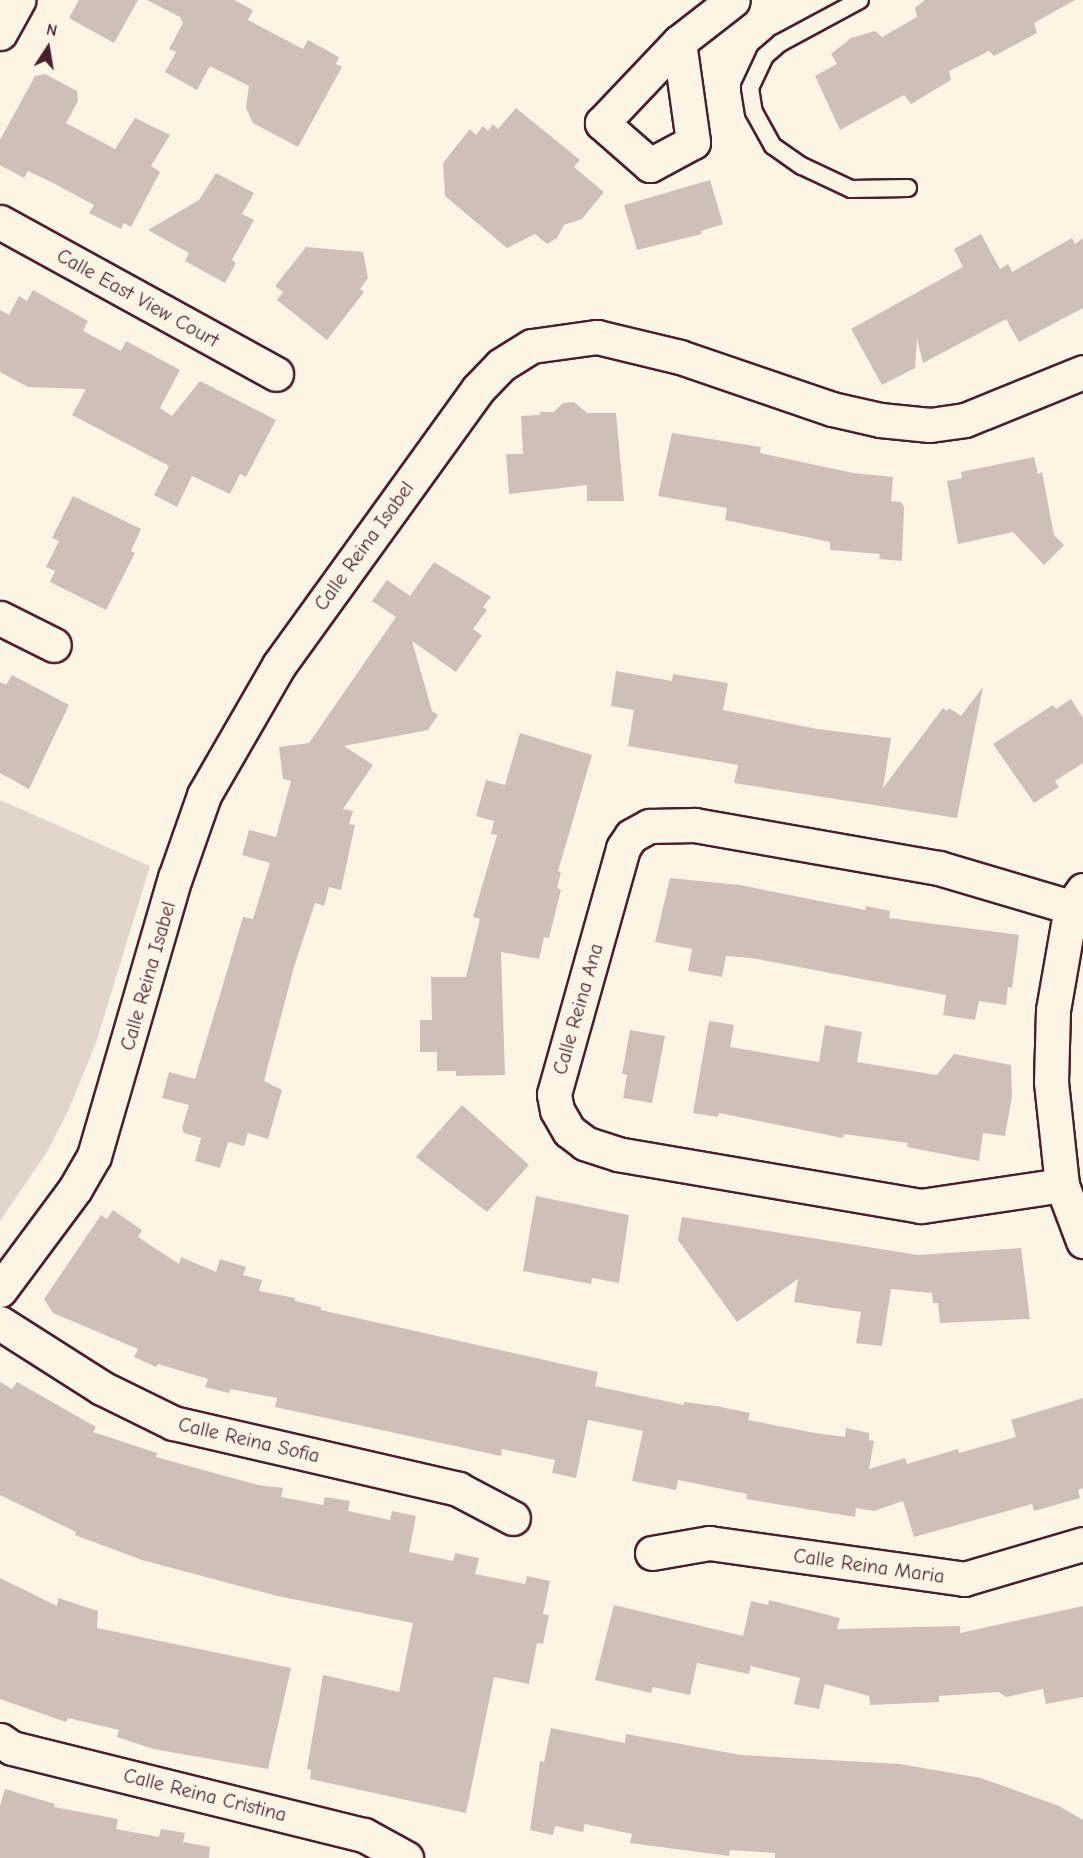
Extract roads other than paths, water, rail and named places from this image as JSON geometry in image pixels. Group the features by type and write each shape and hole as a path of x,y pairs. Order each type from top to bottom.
{"street":[{"path":"0,33 18,0"},
{"path":"679,42 733,0"},
{"name":"Calle East View Court","path":"0,222 276,374"},
{"name":"Calle Reina Isabel","path":"0,1290 56,1216 94,1156 175,878 204,795 279,665 478,389 501,364 532,346 597,337 680,357 832,409 880,420 930,425 965,420 1083,372"},
{"path":"0,618 54,645"},
{"name":"Calle Reina Ana","path":"1062,1185 921,1206 618,1154 585,1143 569,1131 557,1110 554,1094 623,848 631,836 649,826 695,825 939,868 1077,899"},
{"path":"1077,899 1053,1010 1051,1082 1062,1185 1083,1241"},
{"name":"Calle Reina Sofia","path":"0,1323 102,1388 173,1423 458,1489 513,1518"},
{"name":"Calle Reina Maria","path":"652,1553 709,1543 964,1579 1083,1544"},
{"name":"Calle Reina Cristina","path":"0,1740 12,1748 364,1835 406,1858"}],"lane":[{"path":"860,0 780,43 765,56 750,88 754,112 773,146 802,166 851,189 908,188"}]}
